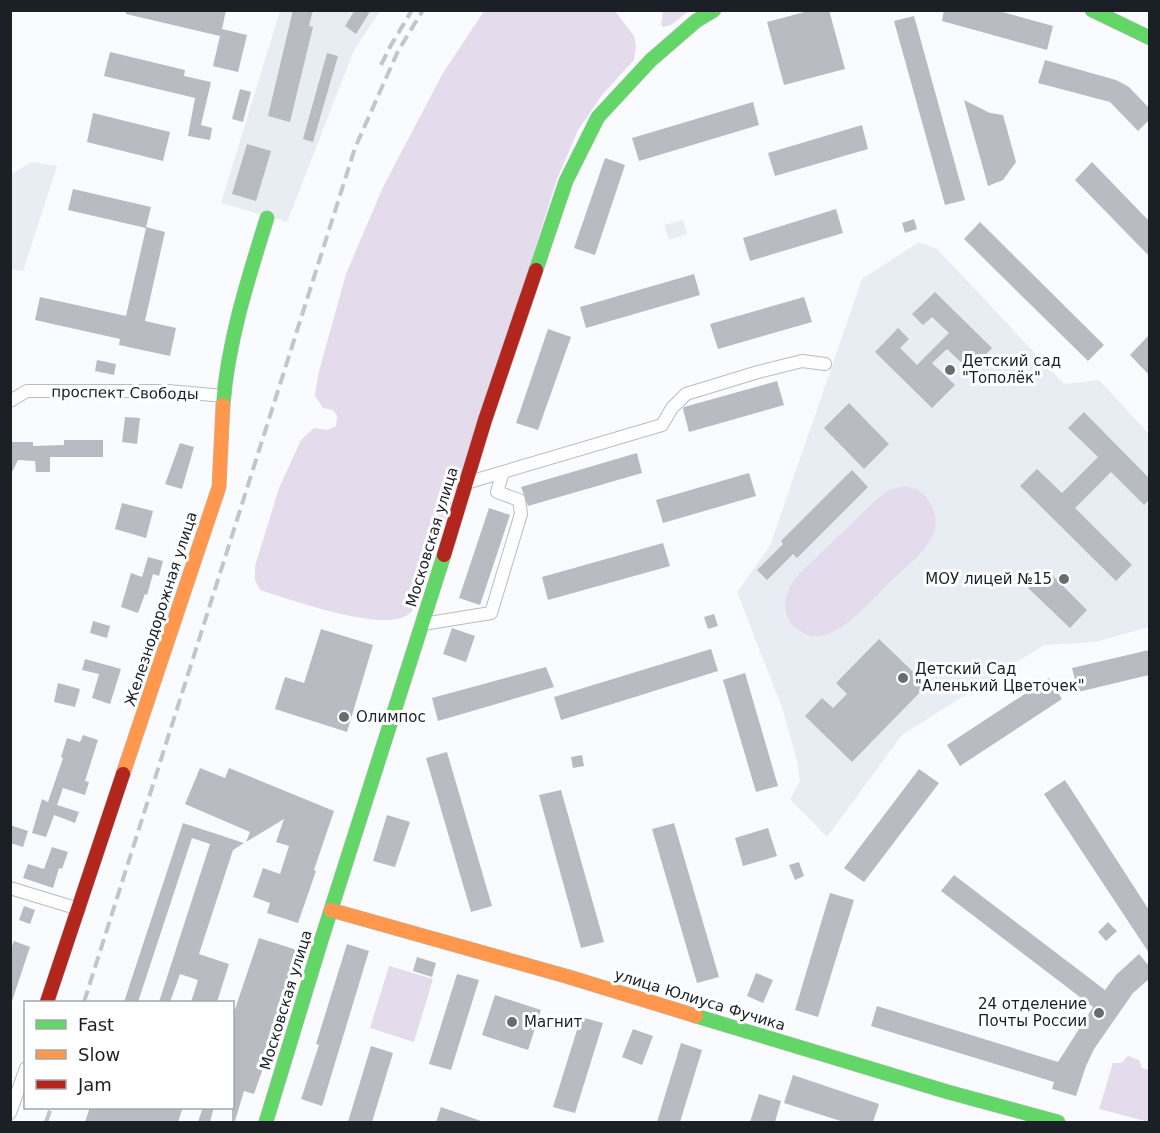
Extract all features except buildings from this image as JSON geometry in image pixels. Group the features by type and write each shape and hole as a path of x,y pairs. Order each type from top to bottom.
{"street":[{"name":"Московская улица","path":"266,1122 485,420 566,181 598,117 651,60 696,21 714,10"},
{"path":"1092,10 1149,38"},
{"name":"Железнодорожная улица","path":"47,1001 219,487 223,465 224,396 240,309 267,218"},
{"path":"466,483 662,425 672,408 686,394 802,361 825,364"},
{"name":"проспект Свободы","path":"10,401 27,391 168,391 224,396"},
{"path":"423,624 491,613 521,514 519,500 497,492 503,472"},
{"path":"10,888 79,909"},
{"name":"улица Юлиуса Фучика","path":"332,909 569,976 967,1098 1058,1122"},
{"path":"10,1113 24,1074"}],"shaded area":[{"path":"280,11 380,11 354,50 287,222 221,203"},
{"path":"484,11 615,11 634,36 636,47 634,60 602,95 578,130 557,179 422,591 414,609 398,619 360,618 314,607 260,590 255,580 255,566 279,488 301,440 314,428 327,430 336,426 337,416 333,410 323,408 315,396 318,375 346,274 383,187 443,73"},
{"path":"689,11 671,25 663,27 661,24 663,12"},
{"path":"32,162 57,166 23,271 11,270 11,174"},
{"path":"683,220 687,234 669,240 664,225"},
{"path":"919,242 937,249 1064,384 1099,380 1149,434 1149,627 1096,642 1044,645 902,735 827,837 790,799 800,781 797,761 783,710 737,592 770,546 862,279"},
{"path":"905,486 917,489 923,494 933,510 935,529 925,548 860,612 835,631 822,636 809,636 792,625 786,613 785,601 786,595 799,574 877,499 889,490"},
{"path":"389,966 433,979 414,1042 370,1028"},
{"path":"1128,1056 1139,1060 1142,1068 1149,1070 1149,1122 1099,1109 1113,1063 1121,1063"}],"railway":[{"path":"381,65 412,10"},
{"path":"84,1001 355,148 398,51 423,10"},
{"path":"46,1122 51,1109"}],"traffic: fast":[{"path":"536,270 566,181 598,117 651,60 696,21 714,10"},
{"path":"1092,10 1150,38"},
{"path":"223,405 234,334 267,218"},
{"path":"266,1122 444,555"},
{"path":"696,1016 948,1092 1058,1122"}],"traffic: slow":[{"path":"123,774 219,487 223,405"},
{"path":"331,910 569,977 696,1016"}],"traffic: jam":[{"path":"444,555 485,420 536,270"},
{"path":"47,1001 123,774"}],"place":[{"name":"Детский сад \"Тополёк\"","path":"950,370"},
{"name":"МОУ лицей №15","path":"1064,579"},
{"name":"Детский Сад \"Аленький Цветочек\"","path":"903,678"},
{"name":"Олимпос","path":"344,717"},
{"name":"24 отделение Почты России","path":"1099,1013"},
{"name":"Магнит","path":"512,1022"}]}
